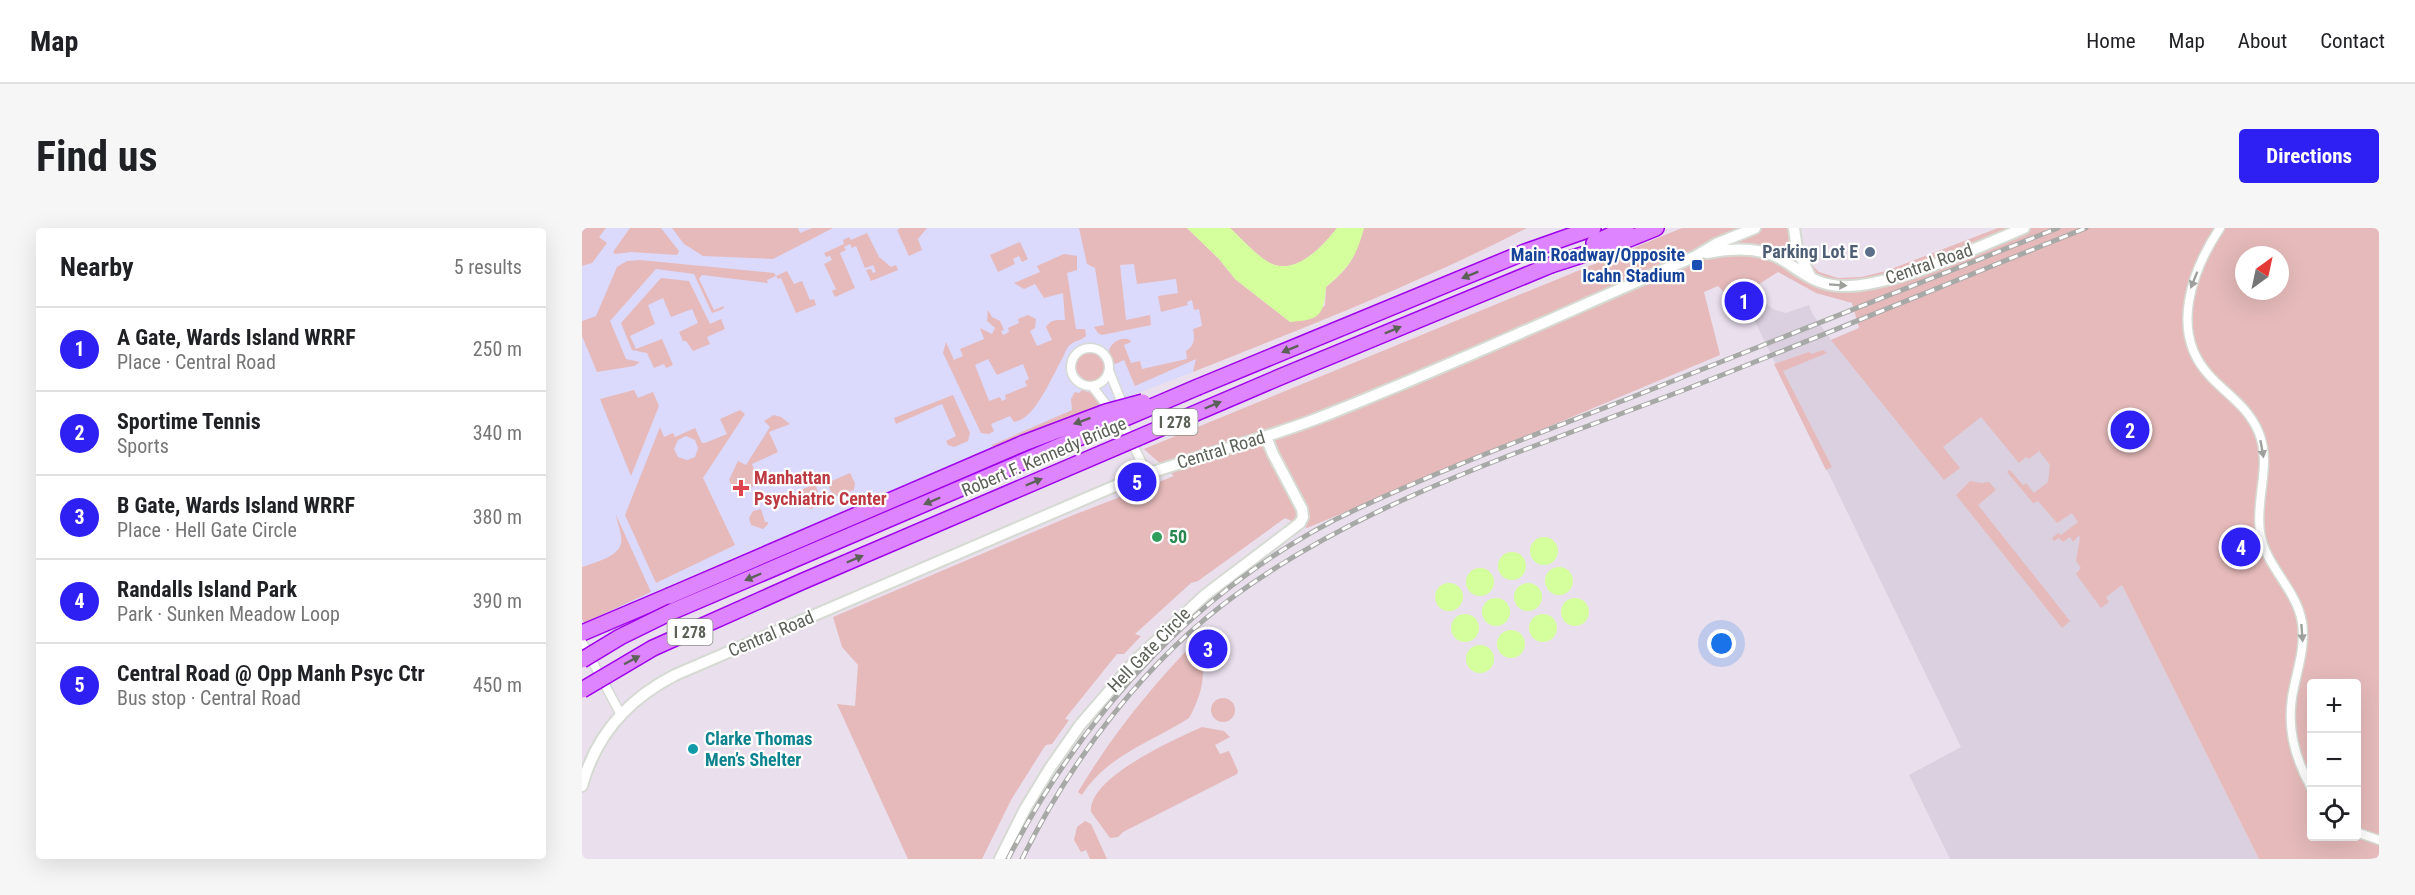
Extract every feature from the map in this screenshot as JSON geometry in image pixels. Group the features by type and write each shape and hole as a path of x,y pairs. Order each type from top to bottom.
{"highway":[{"path":"1524,252 1568,228"},
{"name":"Robert F. Kennedy Bridge","path":"582,660 620,637 671,612 1198,387 1524,252 1593,228"},
{"name":"Robert F. Kennedy Bridge","path":"582,690 653,648 801,582 1280,377 1551,265 1626,228"},
{"path":"1551,265 1619,243 1656,228"},
{"path":"582,633 1047,434 1106,412 1198,387"}],"street":[{"name":"Central Road","path":"620,713 642,694 675,675 1147,474 1266,437 1370,396 1696,256 1716,244 1755,228"},
{"path":"1794,228 1797,249 1811,278"},
{"name":"Central Road","path":"1696,256 1722,250 1759,251 1780,258 1811,278 1841,286 1892,279 2024,228"},
{"path":"2220,228 2192,285 2187,323 2192,347 2202,366 2242,405 2255,425 2262,443 2265,465 2259,511 2260,533 2270,561 2295,601 2301,621 2303,646 2292,698 2291,732 2301,768 2311,787"},
{"path":"1109,371 1101,383 1083,386 1074,377 1071,365 1077,354 1088,348 1100,351 1108,361 1109,371 1124,406 1127,432"},
{"path":"1092,386 1127,432 1147,474"},
{"name":"Hell Gate Circle","path":"1000,859 1020,818 1050,768 1080,725 1136,660 1205,595 1300,524 1303,517 1302,509 1266,437"},
{"path":"582,642 620,713 598,744 582,786"},
{"path":"2361,834 2379,840"}],"shaded area":[{"name":"Manhattan Psychiatric Center","path":"582,228 1111,228 1159,253 1212,308 1193,372 1054,425 746,552 584,623 582,619"},
{"path":"582,228 606,228 599,237 607,243 592,263 582,266"},
{"path":"630,228 661,228 679,251 677,255 631,252 615,254 613,252"},
{"path":"672,228 798,228 800,233 812,228 833,228 773,259 703,256 684,244"},
{"path":"927,228 918,239 922,250 909,256 897,230"},
{"path":"1079,228 1187,228 1219,259 1235,279 1290,322 1325,306 1326,287 1341,274 1351,261 1364,228 1527,228 1404,286 1278,338 1193,372 1196,359 1135,386 1124,360 1115,364 1112,361 1109,350 1112,344 1120,339 1130,340 1131,342 1124,345 1131,363 1140,361 1142,369 1187,359 1186,351 1194,341 1193,329 1202,326 1199,309 1194,310 1192,300 1187,302 1188,305 1161,312 1158,296 1178,293 1176,279 1137,284 1134,264 1120,265 1126,320 1150,315 1151,325 1102,335 1098,333 1094,327 1104,325 1095,268 1087,264"},
{"path":"1187,228 1230,228 1270,263 1289,266 1317,250 1337,228 1364,228 1351,261 1341,274 1326,287 1324,304 1318,315 1308,320 1290,322 1235,279 1219,259"},
{"path":"1230,228 1337,228 1308,257 1289,266 1280,266 1260,256"},
{"path":"1682,228 1798,228 1804,257 1819,272 1838,278 1861,277 1886,271 1998,228 2379,228 2379,857 2369,859 2259,859 2122,585 2106,597 2109,602 2101,608 2076,574 2081,568 2076,561 2079,535 2073,542 2070,537 2063,542 2059,538 2054,541 2052,538 2058,533 2061,535 2078,522 2072,513 2057,523 2038,501 2033,503 2007,472 2010,470 2023,485 2026,483 2034,493 2048,482 2050,465 2039,451 2019,463 1981,417 1943,447 1960,468 1944,480 1831,340 1859,328 1852,303 1816,293 1778,272 1756,286 1725,293 1718,286 1704,292 1720,355 1307,528 1285,518 1198,581 1191,583 1135,634 1141,636 1124,654 1117,654 1065,719 1069,720 1052,744 1046,745 1043,749 1011,800 982,859 908,859 837,704 855,706 858,665 842,647 833,617 1071,516 1174,476 1144,449"},
{"path":"867,233 879,257 891,267 896,265 898,270 871,281 866,270 871,269 873,273 876,272 873,265 865,268 856,246 852,248 850,244 840,253 855,288 835,297 832,291 836,289 824,264 832,260 824,253 844,244 843,240 849,237 851,240"},
{"path":"1020,242 1028,259 1022,262 1019,256 1013,259 1015,264 998,272 990,255"},
{"path":"1064,254 1077,256 1077,270 1067,273 1076,329 1085,329 1086,336 1068,347 1043,395 1029,413 1014,422 1010,416 991,424 994,431 989,434 981,433 943,353 946,342 954,360 963,356 960,349 984,339 980,328 992,334 995,328 987,321 988,310 992,317 1000,321 1004,330 1001,331 1003,335 1009,332 1008,328 1019,323 1018,319 1028,315 1036,319 1035,328 1030,331 1037,346 1052,340 1046,327 1052,321 1065,320 1063,293 1044,298 1035,284 1024,289 1014,283 1040,272 1037,266","holes":["988,359 997,375 1023,364 1029,379 1025,381 1027,386 1005,395 1006,399 1002,401 1000,397 989,401 975,365"]},
{"path":"640,260 774,273 776,276 767,280 768,283 702,275 699,279 714,310 724,306 723,309 712,313 694,274 656,269 610,321 626,359 640,362 634,366 597,372 582,336 582,321 596,316 617,267 627,261"},
{"path":"787,271 794,284 802,281 810,300 814,299 816,305 796,313 781,278 778,279 776,276"},
{"path":"661,278 689,281 710,324 721,319 725,329 707,337 710,344 693,351 686,341 683,341 679,332 698,323 692,309 671,317 663,298 648,305 655,324 630,336 636,349 662,339 673,365 666,368 664,364 654,368 647,353 632,350 621,323"},
{"path":"1767,304 1775,310 1786,313 1809,305 1831,340 1859,328 2032,404 2259,859 1950,859 1909,775 1961,747 1750,311"},
{"path":"1823,350 1827,353 1783,371 1832,467 1826,470 1774,364 1809,352 1811,354"},
{"path":"1088,351 1097,353 1107,369 1103,379 1098,382 1086,381 1075,371 1077,359"},
{"path":"634,390 638,398 653,392 659,406 631,476 600,399"},
{"path":"1082,390 1091,393 1101,406 994,449 992,445 1072,410 1071,399 1075,392 1079,393"},
{"path":"953,395 970,433 968,441 954,447 948,445 946,441 956,436 942,404 896,424 894,418"},
{"path":"740,410 745,414 703,478 735,545 656,583 625,515 660,427 664,437 673,433 675,437 695,428 702,443 705,443 727,434 720,419","holes":["686,436 695,440 698,448 695,457 687,460 678,457 674,449 678,440"]},
{"path":"774,415 790,424 769,432 778,452 752,464 757,477 753,480 755,486 741,491 733,490 729,480 738,461 746,465 770,427 764,421"},
{"path":"850,473 855,483 854,490 838,496 832,494 827,483"},
{"path":"1970,481 1989,482 1996,490 1978,505 2070,621 2062,628 1956,495"},
{"path":"815,484 818,502 811,509 804,506 796,492"},
{"path":"761,509 765,522 768,522 763,529 751,525 749,518 753,511"},
{"path":"616,515 651,592 584,623 582,619 582,567 611,556 619,548 621,536"},
{"path":"1544,537 1554,541 1558,551 1554,561 1544,565 1534,561 1530,551 1534,541"},
{"path":"1512,552 1522,556 1526,566 1522,576 1512,580 1502,576 1498,566 1502,556"},
{"path":"1559,567 1569,571 1573,581 1569,591 1559,595 1549,591 1545,581 1549,571"},
{"path":"1480,568 1490,572 1494,582 1490,592 1480,596 1470,592 1466,582 1470,572"},
{"path":"1449,583 1459,587 1463,597 1459,607 1449,611 1439,607 1435,597 1439,587"},
{"path":"1528,583 1538,587 1542,597 1538,607 1528,611 1518,607 1514,597 1518,587"},
{"path":"1496,598 1506,602 1510,612 1506,622 1496,626 1486,622 1482,612 1486,602"},
{"path":"1575,598 1585,602 1589,612 1585,622 1575,626 1565,622 1561,612 1565,602"},
{"path":"1465,614 1475,618 1479,628 1475,638 1465,642 1455,638 1451,628 1455,618"},
{"path":"1543,614 1553,618 1557,628 1553,638 1543,642 1533,638 1529,628 1533,618"},
{"path":"1511,630 1521,634 1525,644 1521,654 1511,658 1501,654 1497,644 1501,634"},
{"path":"1194,643 1199,652 1203,671 1201,690 1189,718 1117,759 1092,781 1082,795 1078,792 1132,714"},
{"path":"1480,645 1490,649 1494,659 1490,669 1480,673 1470,669 1466,659 1470,649"},
{"path":"1223,698 1231,702 1235,710 1231,718 1223,722 1215,718 1211,710 1215,702"},
{"path":"1202,727 1224,731 1230,737 1215,745 1220,754 1229,751 1238,771 1237,774 1123,832 1118,837 1110,838 1091,812 1094,799 1103,786 1136,761"},
{"path":"1085,821 1091,824 1107,859 1090,859 1086,850 1081,852 1074,840 1077,827"}],"railway":[{"path":"1008,859 1039,804 1073,751 1112,701 1155,654 1201,611 1250,572 1303,537 1359,508 1462,464 2058,228"},
{"path":"1022,859 1042,821 1088,748 1142,681 1203,620 1237,594 1289,560 1343,529 1456,477 1689,388 2086,228"}],"place":[{"name":"Parking Lot E","path":"1870,252"},
{"name":"Main Roadway/Opposite Icahn Stadium","path":"1697,265"},
{"name":"A Gate, Wards Island WRRF","path":"1744,301"},
{"name":"Sportime Tennis","path":"2130,430"},
{"name":"Central Road @ Opp Manh Psyc Ctr","path":"1137,482"},
{"name":"Manhattan Psychiatric Center","path":"741,488"},
{"name":"50","path":"1157,537"},
{"name":"Randalls Island Park","path":"2241,547"},
{"name":"B Gate, Wards Island WRRF","path":"1208,649"},
{"name":"Clarke Thomas Men’s Shelter","path":"693,749"}]}
